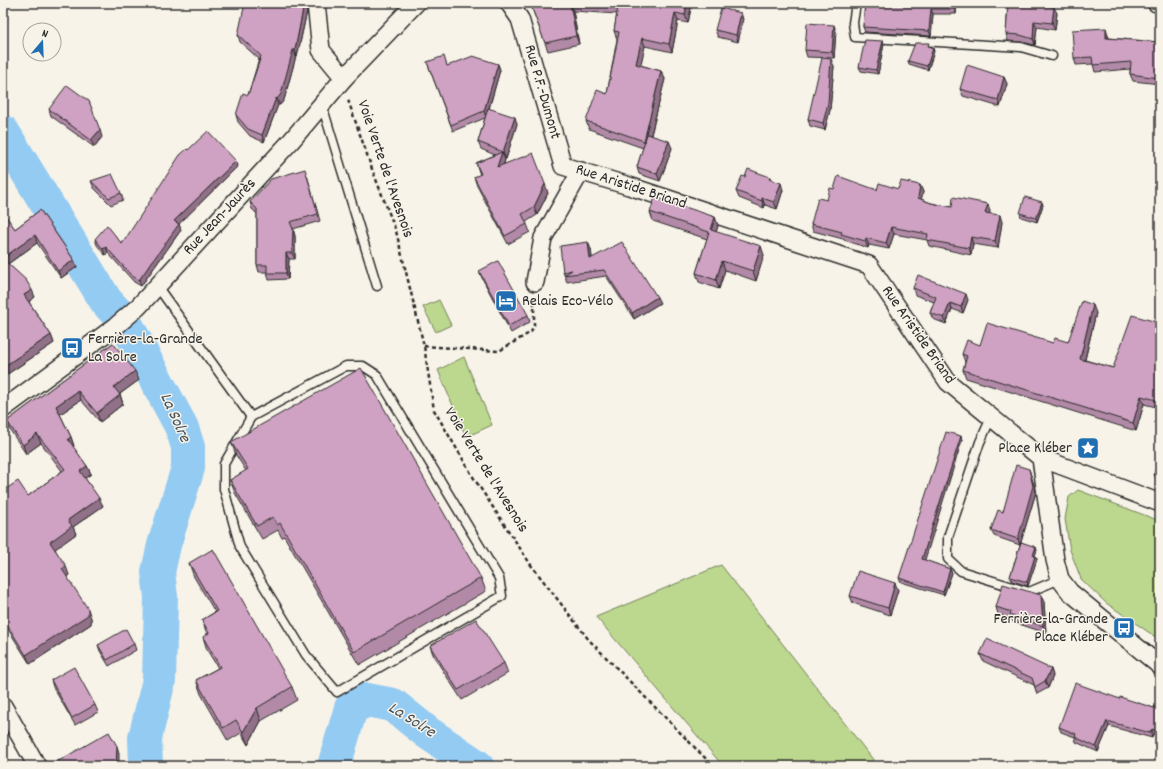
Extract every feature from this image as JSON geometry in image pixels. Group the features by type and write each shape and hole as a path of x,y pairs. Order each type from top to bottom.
{"street":[{"path":"316,3 320,50 344,78"},
{"name":"Rue Jean-Jaurès","path":"3,409 132,313 291,141 344,78 416,3"},
{"path":"501,3 520,19"},
{"name":"Rue P.F.-Dumont","path":"509,3 520,19 563,166"},
{"name":"Rue Aristide Briand","path":"563,166 869,265 948,382 991,418 1041,458 1160,503"},
{"path":"535,282 543,238 581,171"},
{"path":"1041,458 1055,560 1060,579 1070,592 1160,666"},
{"path":"3,706 37,766"}],"lane":[{"path":"856,3 853,23 855,36 1021,47 1052,56"},
{"path":"322,104 376,286"},
{"path":"157,286 251,417"},
{"path":"346,366 363,366 377,375 499,578 502,596 337,692 306,655 240,546 224,489 224,464 251,417 346,366"},
{"path":"991,418 980,442 948,537 948,559 961,571 1029,592 1060,579"}],"path":[{"name":"Voie Verte de l'Avesnois","path":"344,78 346,93 359,134 396,231 424,346 434,410 475,480 531,565 589,640 713,766"},
{"path":"424,346 499,350 531,332 534,326 535,282"}],"green space":[{"path":"439,300 451,325 436,332 423,307"},
{"path":"464,357 492,425 466,437 438,370"},
{"path":"1078,490 1160,521 1160,640 1106,603 1081,579 1070,550 1065,519 1069,497"},
{"path":"721,565 878,766 723,766 596,617"}],"building":[{"path":"245,3 304,4 295,50 293,50 281,94 277,99 276,98 262,135 248,129 236,115 243,93 248,95 261,56 238,35"},
{"path":"530,3 570,3 576,36 545,43"},
{"path":"579,3 687,3 685,15 675,13 669,44 642,38 636,64 661,71 644,141 586,121 597,90 607,94 619,32 614,31 618,6"},
{"path":"865,3 955,3 954,9 931,9 929,31 863,27"},
{"path":"1008,3 1037,3 1037,5 1054,7 1052,23 1034,21 1033,39 1020,35 1006,34"},
{"path":"721,8 741,13 736,35 715,30"},
{"path":"807,23 834,25 832,52 805,50"},
{"path":"1106,28 1106,38 1160,42 1159,78 1130,74 1131,62 1093,65 1092,57 1074,58 1072,30"},
{"path":"865,40 883,41 876,70 859,67"},
{"path":"915,43 929,43 928,46 933,48 927,66 908,61"},
{"path":"444,56 447,66 473,56 498,64 484,111 451,125 427,62"},
{"path":"822,58 831,59 828,103 823,123 808,119"},
{"path":"967,65 1004,77 998,100 960,89"},
{"path":"67,85 89,101 100,130 91,140 49,109"},
{"path":"488,108 515,117 503,152 478,142"},
{"path":"208,131 236,161 174,221 179,224 139,280 132,276 106,247 103,249 95,239 107,225 122,244 180,155 187,149 188,150"},
{"path":"647,134 669,141 657,174 637,167"},
{"path":"502,152 497,167 533,153 545,184 534,207 522,214 527,224 505,236 474,177 481,174 476,163"},
{"path":"305,169 318,214 290,222 293,229 292,253 286,253 286,273 267,273 267,265 257,265 257,209 250,202 271,179"},
{"path":"748,169 770,177 769,179 781,183 774,202 762,198 762,201 736,191 742,176 745,177"},
{"path":"112,174 121,193 109,198 91,181"},
{"path":"838,176 877,190 879,183 898,189 901,181 920,185 918,198 931,203 952,207 953,197 988,204 985,213 1000,215 995,241 971,237 969,248 927,240 928,234 891,227 886,243 866,238 865,241 841,234 842,232 811,224 818,198 827,200 830,188 834,189"},
{"path":"655,197 715,217 711,230 761,246 753,271 722,261 716,280 696,273 709,232 650,212"},
{"path":"1025,197 1042,202 1036,218 1020,213"},
{"path":"40,210 74,260 58,271 35,235 3,258 3,212 15,229"},
{"path":"588,242 590,259 622,242 657,297 632,313 604,270 564,275 572,270 563,272 560,246"},
{"path":"3,259 26,280 32,290 24,295 51,335 3,367"},
{"name":"Relais Eco-Vélo","path":"498,261 528,315 509,326 479,271"},
{"path":"918,275 966,294 961,307 950,303 944,318 930,313 936,297 913,288"},
{"path":"1082,301 1093,305 1080,359 1113,368 1132,315 1160,323 1160,401 1141,396 1133,423 963,370 967,356 962,354 967,340 980,345 987,323 1053,343 1055,338 1068,342"},
{"path":"113,343 135,371 114,387 120,395 97,413 78,391 56,406 71,437 68,439 87,466 80,471 99,498 68,520 72,526 50,542 66,566 62,569 88,609 88,615 26,655 3,618 3,491 18,481 28,496 65,469 37,434 23,445 7,421"},
{"path":"361,368 481,578 354,652 280,523 277,525 273,517 257,526 230,480 248,469 231,442"},
{"path":"946,432 961,436 922,559 950,569 943,592 899,578"},
{"path":"1160,458 1160,476 1154,474"},
{"path":"1016,465 1029,469 1033,486 1018,539 991,530 998,510 1003,512"},
{"path":"1021,542 1036,547 1033,555 1035,556 1027,582 1010,577"},
{"path":"213,549 292,687 257,708 243,732 236,720 223,728 196,680 220,667 203,637 209,633 202,620 217,611 189,563"},
{"path":"858,571 895,583 888,608 850,596"},
{"path":"1003,584 1041,595 1043,626 1010,615 1011,612 996,607"},
{"path":"476,619 504,663 458,690 430,646"},
{"path":"126,629 134,644 107,660 98,645"},
{"path":"987,639 1051,669 1045,681 1035,687 1032,678 980,654"},
{"path":"74,667 95,705 72,718 51,680"},
{"path":"1075,683 1120,699 1120,697 1154,708 1155,706 1160,707 1160,732 1152,729 1150,733 1107,721 1096,747 1075,737 1076,734 1059,727"},
{"path":"109,732 117,746 116,766 54,766 53,764"}],"waterway":[{"name":"La Solre","path":"3,132 106,301 125,322 182,428 188,447 188,468 164,545 158,572 161,597 159,680 145,738 146,766"},
{"name":"La Solre","path":"334,766 351,708 367,700 393,705 428,733 477,766"}],"place":[{"name":"Relais Eco-Vélo","path":"506,301"},
{"name":"Ferrière-la-Grande La Solre","path":"72,348"},
{"name":"Place Kléber","path":"1088,448"},
{"name":"Ferrière-la-Grande Place Kléber","path":"1124,628"}]}
